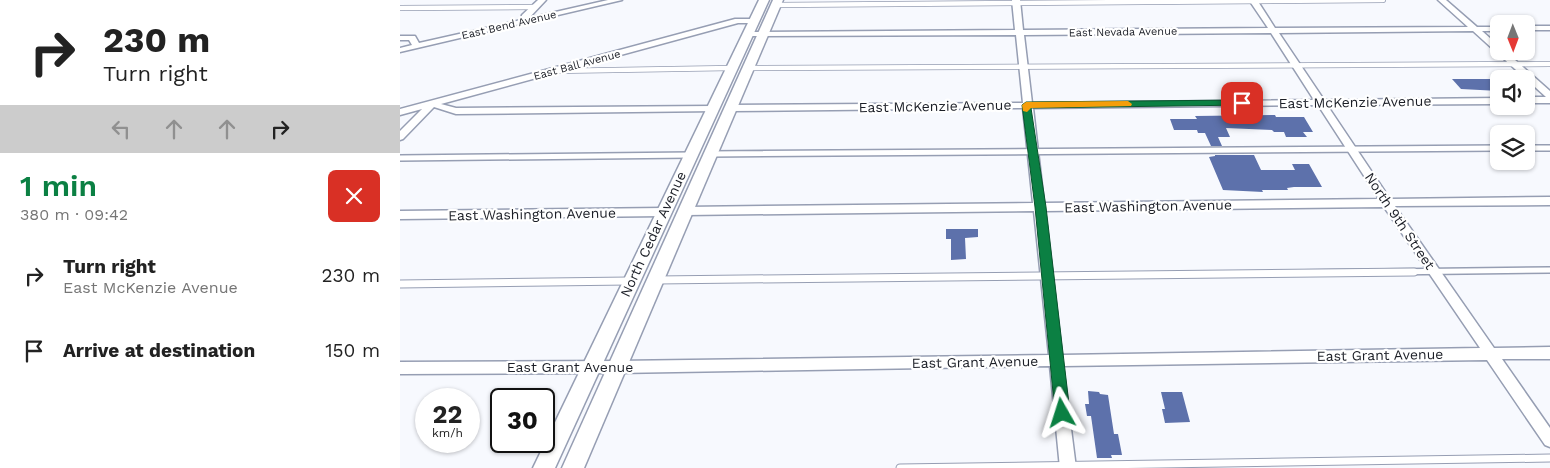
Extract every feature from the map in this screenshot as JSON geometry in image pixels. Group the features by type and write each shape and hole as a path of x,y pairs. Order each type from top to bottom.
{"main road":[{"name":"North Cedar Avenue","path":"574,468 748,68 755,30 764,0"},
{"name":"North Cedar Avenue","path":"544,468 732,68 755,30 777,2"},
{"path":"731,108 724,101 736,74 732,68"},
{"path":"711,154 708,143 720,115 717,110 712,109"}],"street":[{"path":"524,22 525,17 542,0"},
{"name":"East Bend Avenue","path":"400,50 618,0"},
{"path":"1442,0 1490,43"},
{"name":"North 9th Street","path":"1253,1 1387,203 1550,440"},
{"path":"1016,2 1026,105 1040,207 1068,467"},
{"name":"East Ball Avenue","path":"400,112 738,21 755,30"},
{"name":"East Nevada Avenue","path":"755,30 1019,33 1490,28"},
{"path":"1535,28 1550,28"},
{"path":"400,38 412,38 417,46"},
{"path":"1509,60 1550,96"},
{"path":"1535,100 1550,100"},
{"name":"East McKenzie Avenue","path":"731,108 1490,101"},
{"path":"400,137 432,104 456,111 712,109"},
{"name":"East Washington Avenue","path":"686,211 1550,201"},
{"name":"East Washington Avenue","path":"400,215 664,212"},
{"name":"East Grant Avenue","path":"400,368 617,367 1550,353"}],"lane":[{"path":"777,2 1383,0"},
{"path":"400,8 535,7"},
{"path":"748,68 1550,64"},
{"path":"556,71 732,68"},
{"path":"711,154 1490,148"},
{"path":"1535,148 1550,148"},
{"path":"400,158 691,155"},
{"path":"656,280 1550,270"},
{"path":"400,284 631,281"},
{"path":"900,468 1068,467 1550,458"}],"building":[{"path":"1452,79 1490,79 1490,91 1461,89"},
{"path":"1275,115 1276,117 1304,117 1313,132 1303,132 1307,137 1286,137 1284,132 1274,132 1272,130 1226,128 1230,137 1218,137 1222,146 1211,146 1205,133 1198,133 1197,130 1174,130 1170,119 1197,119 1195,116"},
{"path":"1215,155 1254,155 1261,170 1295,170 1292,164 1309,164 1322,187 1294,187 1287,188 1288,190 1262,190 1263,192 1223,190 1209,157"},
{"path":"946,229 978,229 978,237 965,238 966,259 951,260 951,239 946,239"},
{"path":"1088,391 1108,395 1114,434 1118,434 1122,455 1111,455 1112,458 1097,458 1091,416 1087,416 1085,404 1089,404"},
{"path":"1161,392 1182,392 1190,422 1165,423 1162,409 1165,409"}],"slow traffic":[{"path":"1027,109 1026,105 1128,104"}],"route":[{"path":"1062,413 1040,207 1026,105 1242,103"}]}
